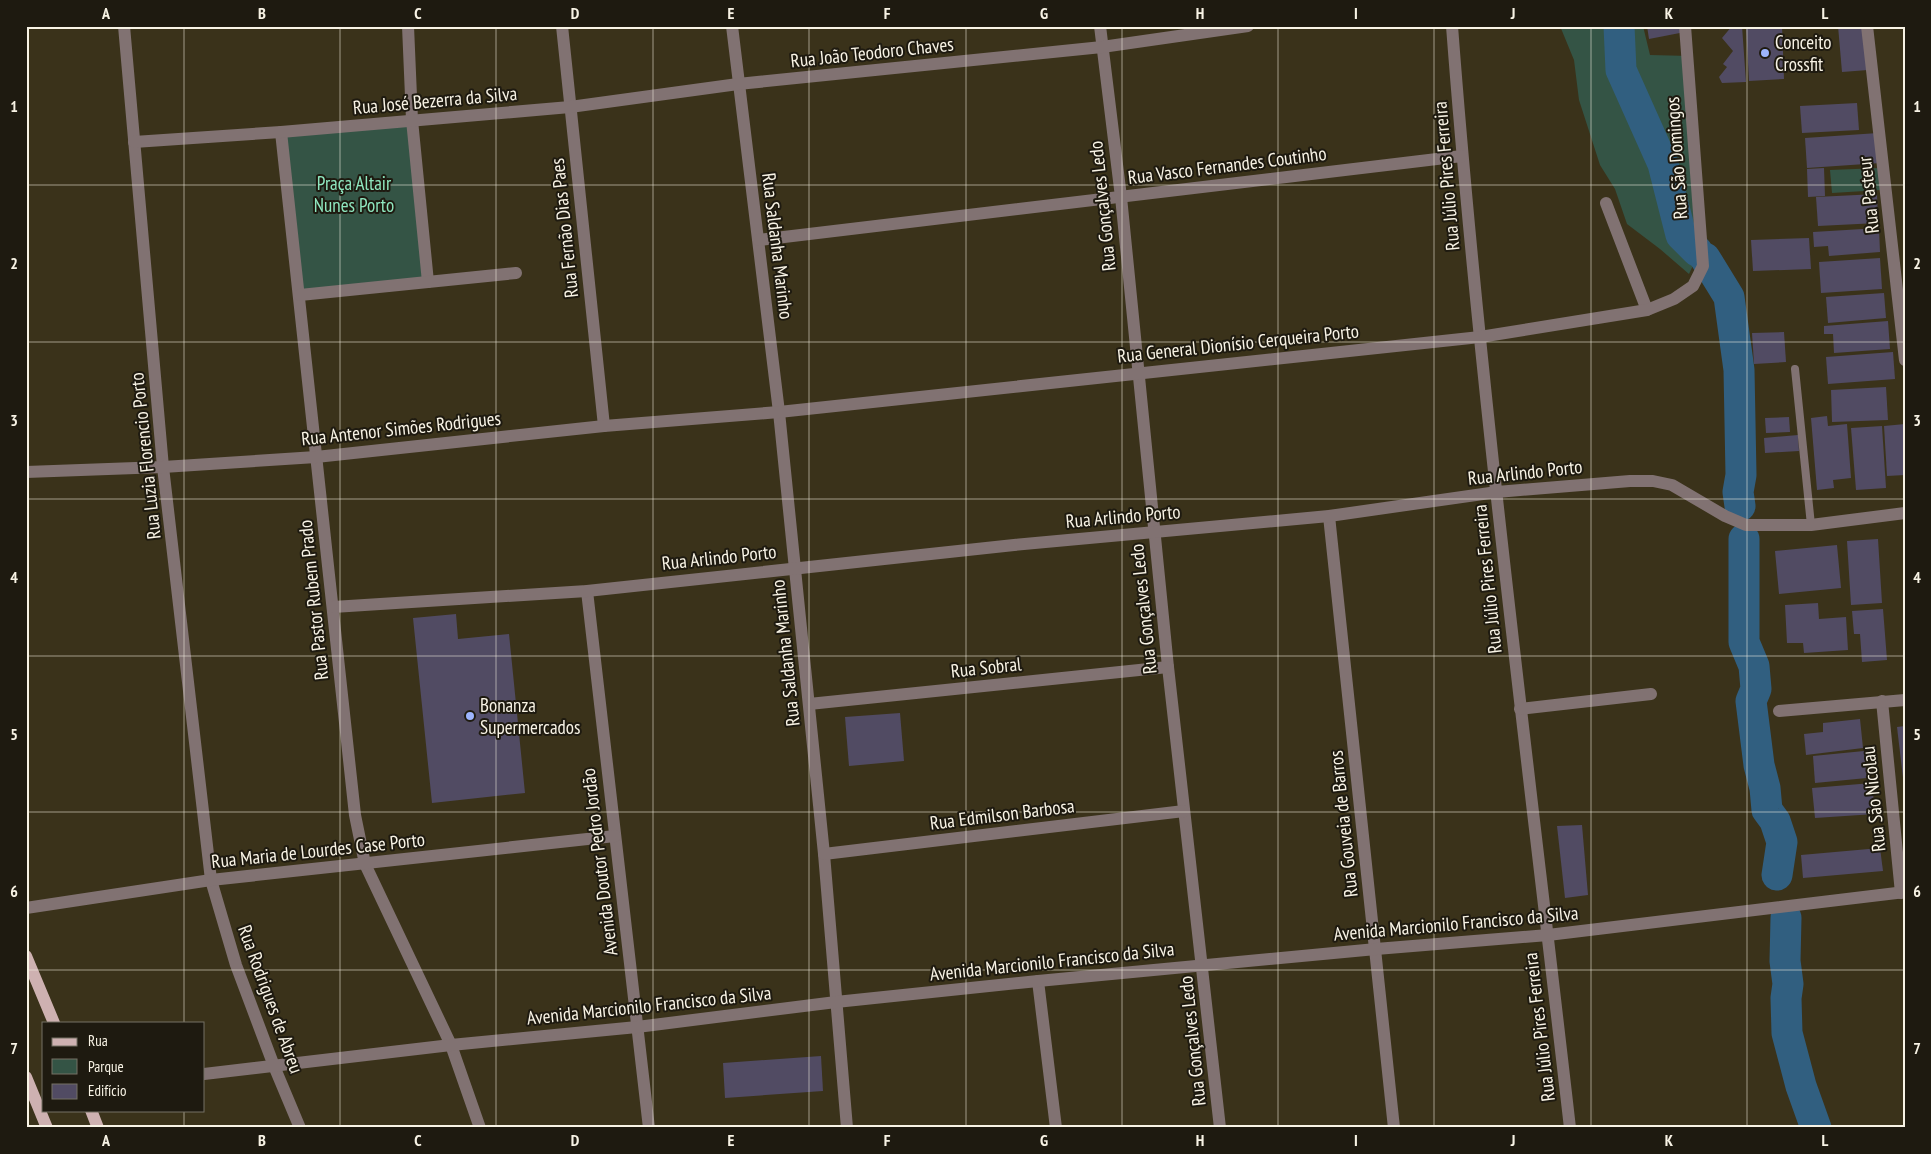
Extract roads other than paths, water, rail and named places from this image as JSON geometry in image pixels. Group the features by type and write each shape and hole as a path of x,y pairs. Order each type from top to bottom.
{"main road":[{"path":"26,956 54,1022"},
{"path":"26,1077 40,1098"},
{"path":"44,1112 48,1128"},
{"path":"92,1112 98,1128"}],"street":[{"name":"Rua Luzia Florencio Porto","path":"124,26 163,467 211,880"},
{"path":"408,26 412,120 428,282"},
{"name":"Rua Fernão Dias Paes","path":"562,26 604,426"},
{"name":"Rua Saldanha Marinho","path":"732,26 796,568 824,854 847,1128"},
{"name":"Rua Gonçalves Ledo","path":"1100,26 1121,197 1168,667 1220,1128"},
{"name":"Rua João Teodoro Chaves","path":"738,84 1102,47 1248,26"},
{"name":"Rua Júlio Pires Ferreira","path":"1452,26 1462,156 1480,337 1520,709 1570,1128"},
{"name":"Rua São Domingos","path":"1685,26 1703,266 1693,286"},
{"name":"Rua Pasteur","path":"1867,26 1905,360"},
{"name":"Rua José Bezerra da Silva","path":"134,142 281,132 570,107 738,84"},
{"name":"Rua Pastor Rubem Prado","path":"281,132 355,815 365,864 451,1045 480,1128"},
{"name":"Rua Vasco Fernandes Coutinho","path":"758,240 1462,156"},
{"path":"1606,203 1647,310"},
{"path":"300,296 516,273"},
{"name":"Rua General Dionísio Cerqueira Porto","path":"779,412 1138,372 1480,337 1647,310 1674,299 1693,286"},
{"name":"Rua Antenor Simões Rodrigues","path":"26,472 163,467 316,457 604,426 779,412"},
{"name":"Rua Arlindo Porto","path":"333,607 587,591 796,568 1329,516 1497,492 1630,481 1653,481 1672,485 1725,516 1746,525 1811,525 1905,512"},
{"name":"Rua Gouveia de Barros","path":"1329,516 1394,1128"},
{"name":"Avenida Doutor Pedro Jordão","path":"587,591 649,1128"},
{"name":"Rua Sobral","path":"809,704 1168,667"},
{"path":"1520,709 1651,694"},
{"path":"1779,712 1905,700"},
{"name":"Rua São Nicolau","path":"1882,701 1903,892"},
{"name":"Rua Edmilson Barbosa","path":"824,854 1184,811"},
{"name":"Rua Maria de Lourdes Case Porto","path":"26,908 211,880 615,836"},
{"name":"Rua Rodrigues de Abreu","path":"211,880 236,965 274,1066 300,1128"},
{"name":"Avenida Marcionilo Francisco da Silva","path":"205,1074 451,1045 637,1027 836,1002 1376,948 1548,935 1903,892"},
{"path":"1038,982 1056,1128"}],"lane":[{"path":"1795,369 1811,525"}],"waterway":[{"path":"1619,26 1621,70 1663,164 1681,235 1697,251"},
{"path":"1705,258 1729,297 1739,370 1741,475 1738,492 1740,506"},
{"path":"1744,539 1744,642 1754,666 1756,689 1751,701 1767,810 1775,821 1782,842 1777,875"},
{"path":"1786,918 1787,1033 1801,1086 1816,1128"}],"place":[{"name":"Conceito Crossfit","path":"1765,53"},
{"name":"Bonanza Supermercados","path":"470,716"}],"park label":[{"name":"Praça Altair Nunes Porto","path":"354,194"}]}
